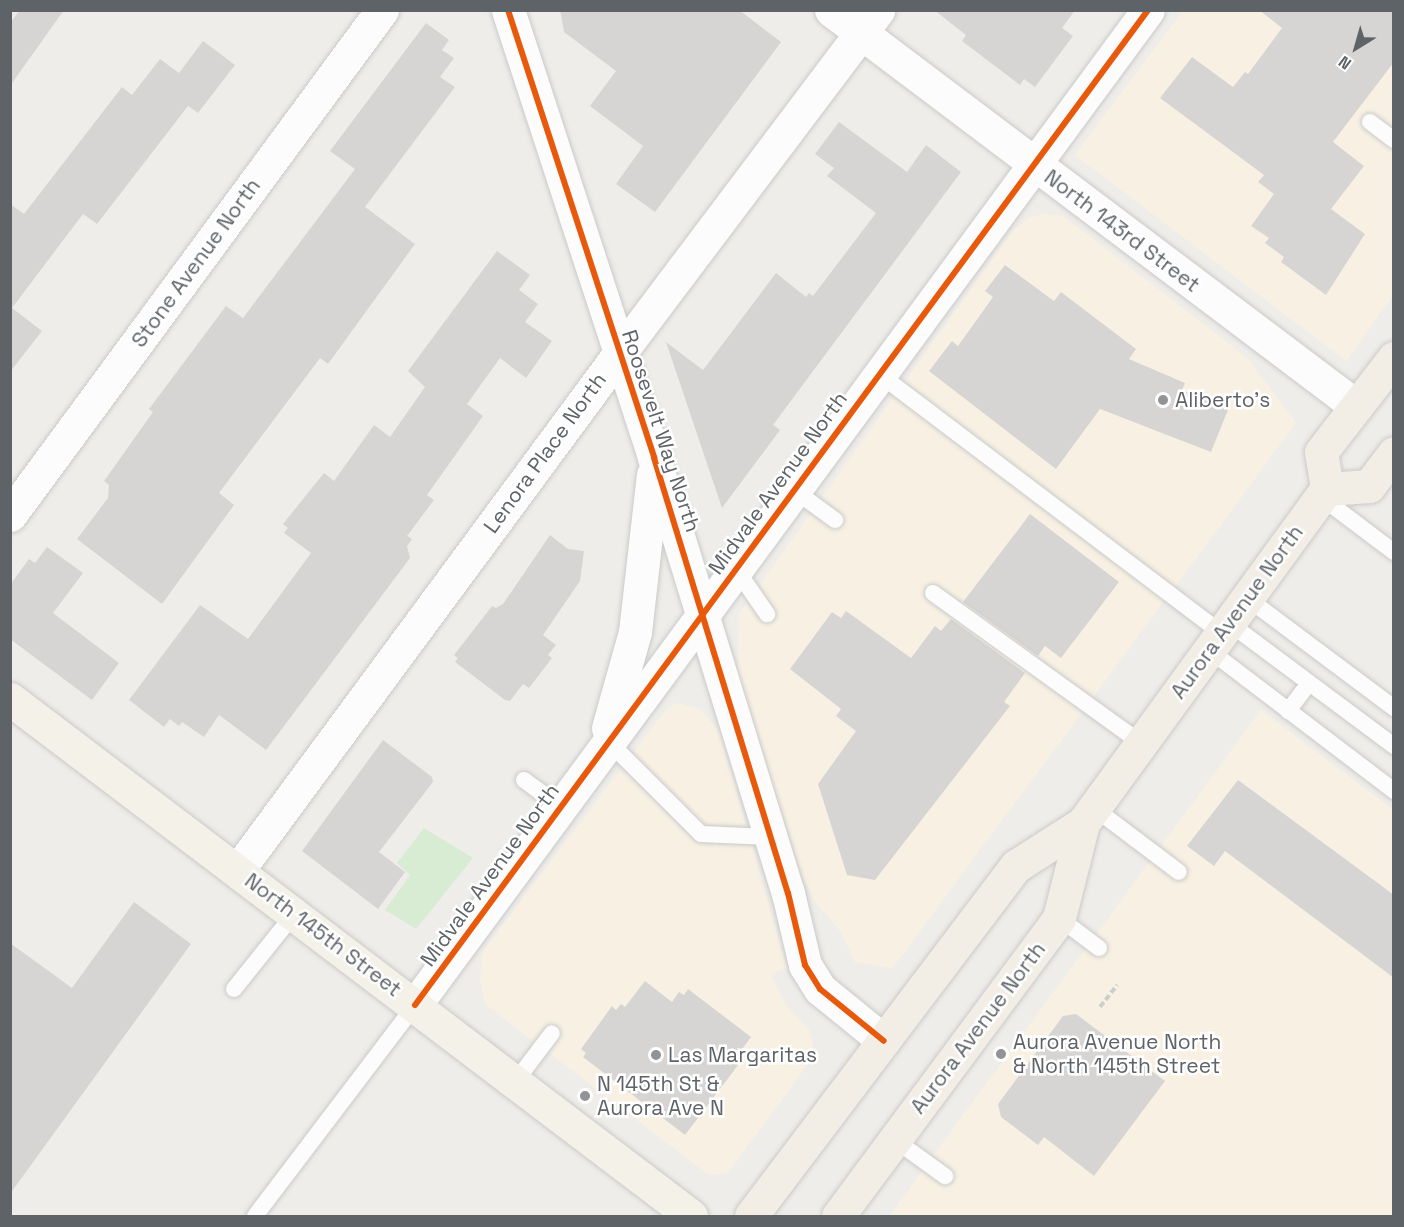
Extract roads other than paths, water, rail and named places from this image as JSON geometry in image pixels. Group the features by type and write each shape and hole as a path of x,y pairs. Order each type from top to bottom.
{"highway":[{"path":"1394,358 1321,452 1324,493 1369,486 1394,453"},
{"name":"Aurora Avenue North","path":"751,1216 1016,866 1088,816 1324,493"},
{"name":"Aurora Avenue North","path":"838,1216 1059,918 1088,816"}],"main road":[{"name":"North 145th Street","path":"10,699 691,1216"}],"street":[{"name":"Stone Avenue North","path":"10,515 382,10"},
{"name":"Roosevelt Way North","path":"508,10 654,458 769,837 805,965 820,989 884,1041"},
{"name":"North 143rd Street","path":"831,10 870,22 1035,166 1356,406"},
{"name":"Midvale Avenue North","path":"415,1005 1148,10"},
{"name":"Lenora Place North","path":"238,870 619,354 870,22"},
{"path":"604,749 635,632 654,458"}],"lane":[{"path":"1370,123 1394,140"},
{"path":"879,374 1394,746"},
{"path":"794,490 835,520"},
{"path":"1324,493 1394,552"},
{"path":"736,569 766,614"},
{"path":"933,593 1141,743"},
{"path":"1227,626 1360,684 1394,708"},
{"path":"1227,626 1288,711 1394,792"},
{"path":"1288,711 1309,683"},
{"path":"1360,684 1380,685 1394,696"},
{"path":"604,749 701,834 769,837"},
{"path":"524,780 561,807"},
{"path":"1088,816 1179,872"},
{"path":"234,989 294,914"},
{"path":"1059,918 1099,948"},
{"path":"255,1216 415,1005"},
{"path":"515,1082 552,1033"},
{"path":"895,1140 945,1176"}],"place":[{"name":"Aliberto's","path":"1163,400"},
{"name":"Aurora Avenue North & North 145th Street","path":"1001,1054"},
{"name":"Las Margaritas","path":"656,1055"},
{"name":"N 145th St & Aurora Ave N","path":"585,1096"}]}
